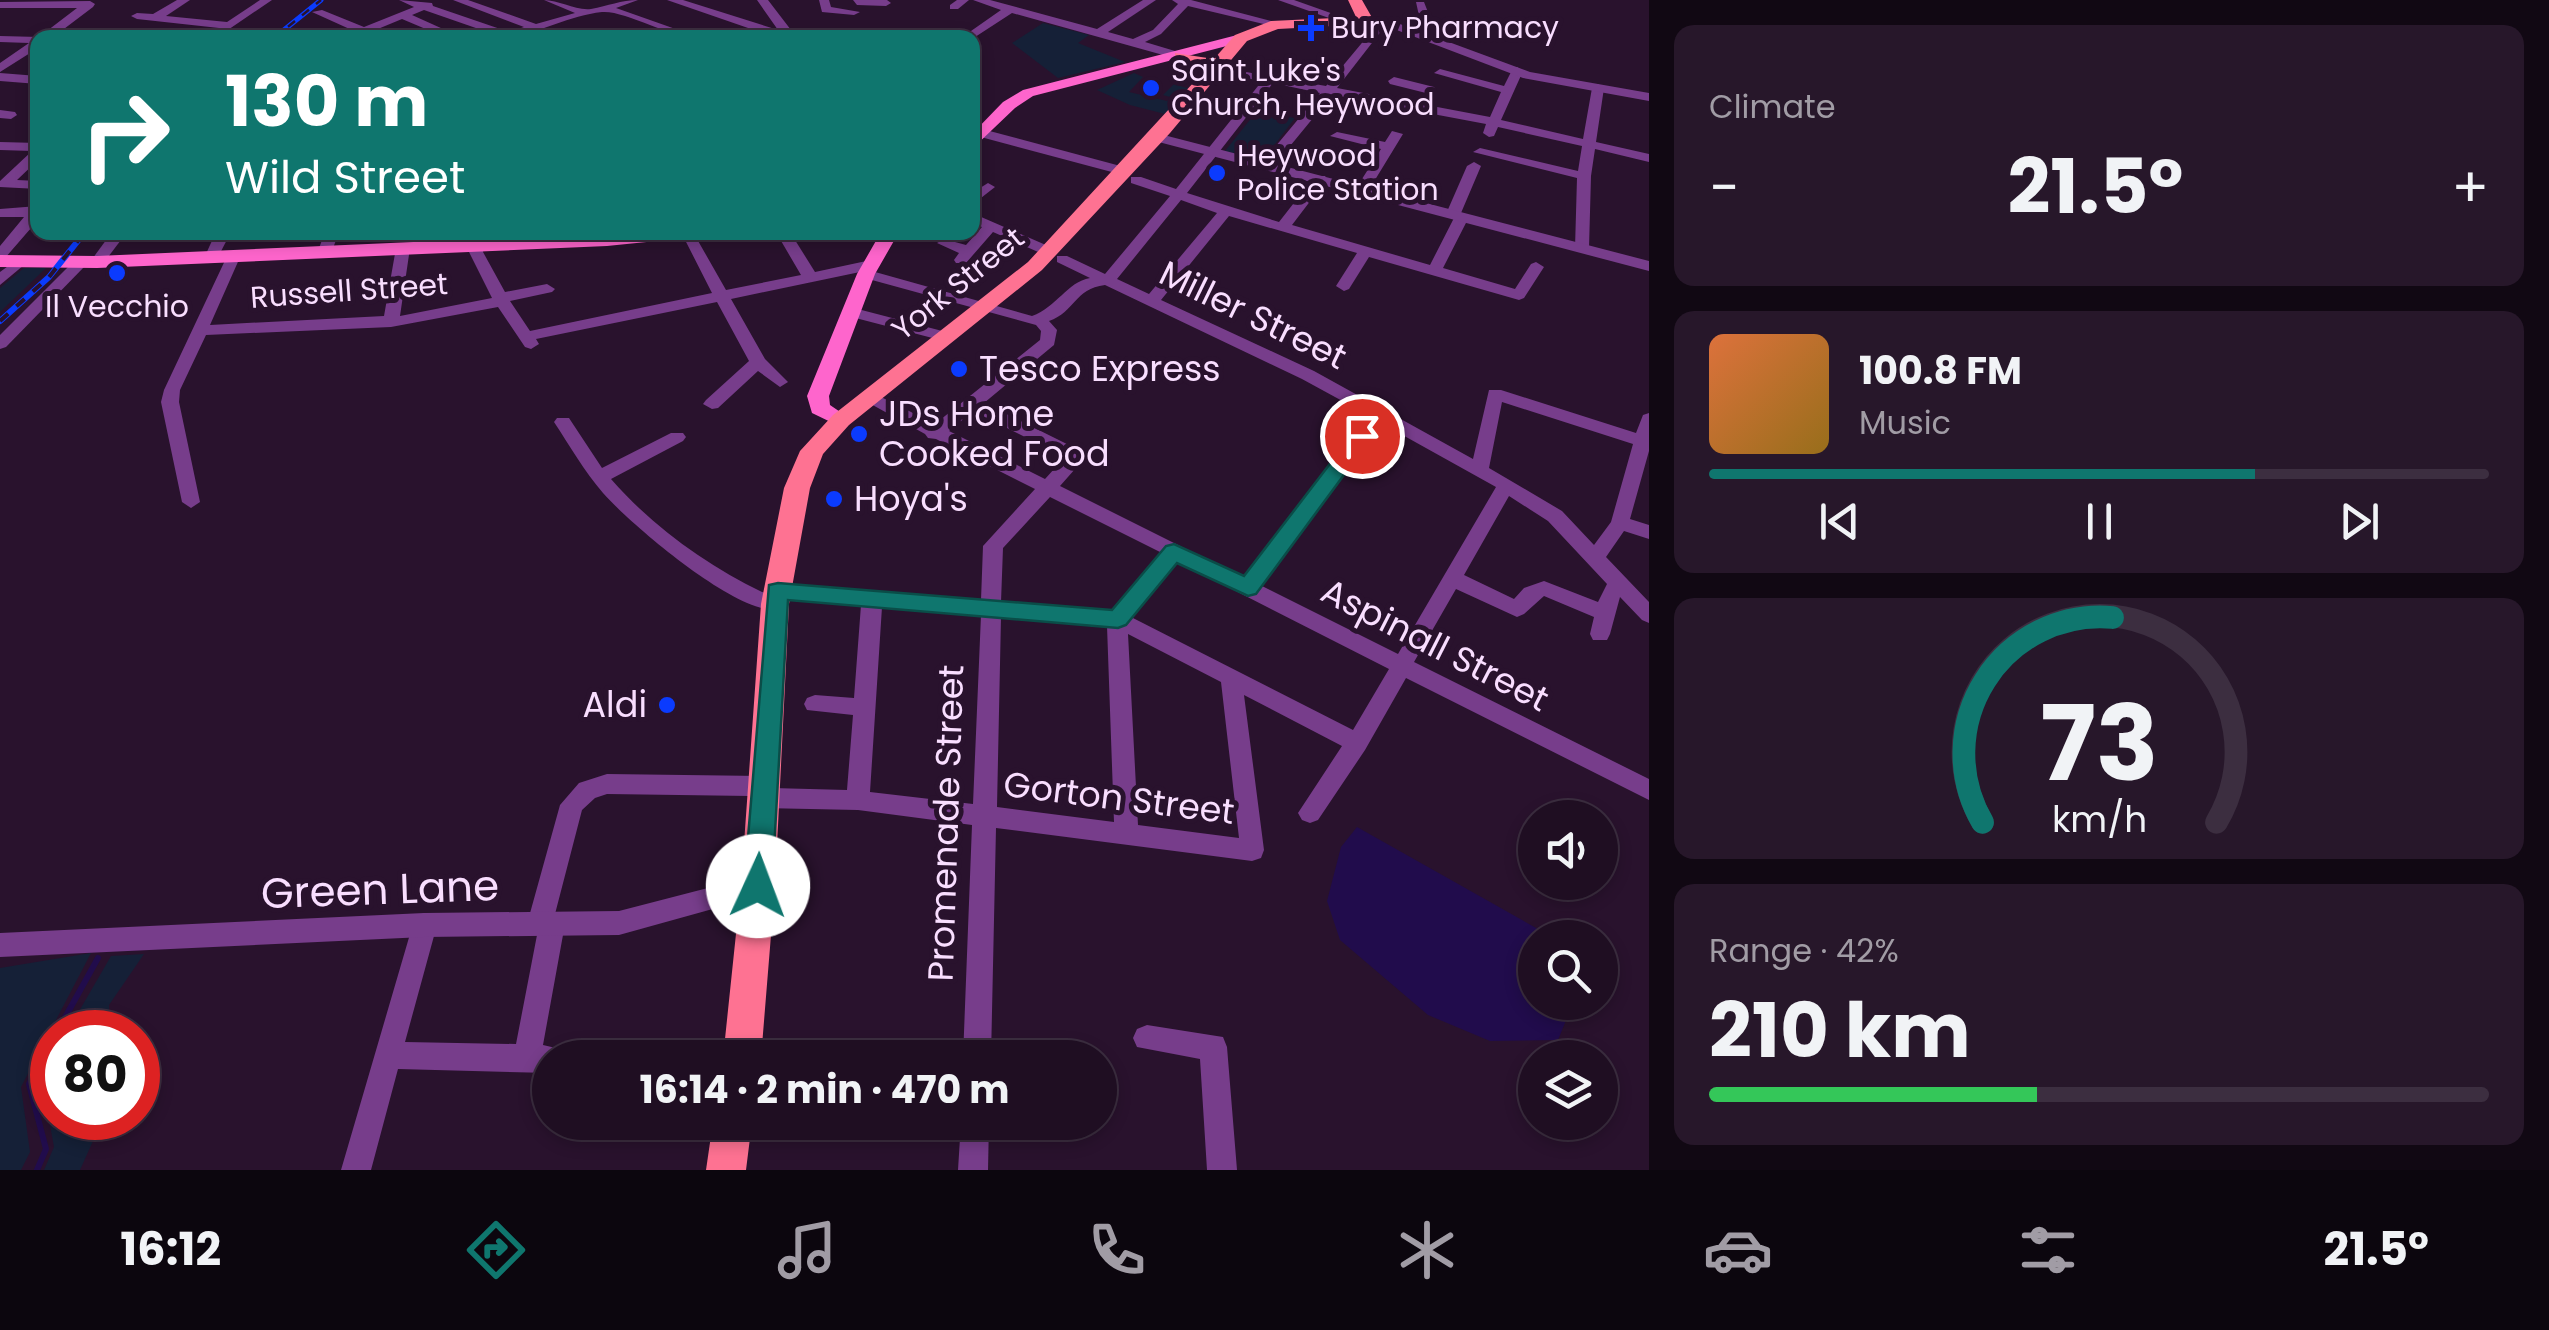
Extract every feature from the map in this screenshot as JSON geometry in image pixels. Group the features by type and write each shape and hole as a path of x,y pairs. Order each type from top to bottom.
{"highway":[{"path":"1276,24 1285,0"},
{"path":"1241,38 1276,24 1358,22 1355,0"},
{"name":"York Street","path":"744,1040 758,886 776,598 797,488 812,450 842,420 944,336 1056,255 1130,176 1156,138 1221,70 1241,38"},
{"path":"1214,48 1221,70"},
{"path":"1181,56 1206,60 1221,70"},
{"path":"726,1170 730,1140"}],"main road":[{"path":"980,131 1028,93 1241,38"},
{"path":"13,260 84,262 234,255 329,242 403,248 526,240"},
{"path":"842,420 820,408 818,396 850,312 886,240"}],"street":[{"path":"156,17 185,0"},
{"path":"225,30 266,0"},
{"path":"334,0 318,12 363,30 440,0"},
{"path":"404,0 487,30"},
{"path":"458,0 534,28"},
{"path":"550,0 585,13"},
{"path":"528,30 633,0"},
{"path":"672,0 765,30"},
{"path":"762,0 785,30"},
{"path":"824,0 826,10 886,3"},
{"path":"978,0 1181,56"},
{"path":"1098,33 1151,0"},
{"path":"1285,0 1423,36 1517,72 1649,97"},
{"path":"1134,43 1157,32 1182,1 1210,4 1276,24"},
{"path":"0,4 93,3"},
{"path":"54,30 93,3"},
{"path":"1420,4 1427,25 1423,36"},
{"path":"605,8 672,30"},
{"path":"978,30 1010,9"},
{"path":"401,15 438,30"},
{"path":"138,16 230,26"},
{"path":"1267,165 1376,30 1358,22"},
{"path":"0,39 30,40"},
{"path":"0,68 30,47"},
{"path":"1221,70 1494,122 1649,158"},
{"path":"1440,72 1507,90"},
{"path":"1434,271 1476,160 1517,72"},
{"path":"0,77 30,79"},
{"path":"473,242 501,300 530,340 810,277 869,270 1010,318 1040,320 1053,314 1084,283 1108,280 1268,80"},
{"path":"1394,82 1431,88 1420,109"},
{"path":"1582,248 1584,176 1598,88"},
{"path":"980,134 1130,176 1226,212 1519,295 1536,268"},
{"path":"1337,136 1393,140 1362,190"},
{"path":"1156,138 1649,266"},
{"path":"0,146 30,148"},
{"path":"5,180 30,157"},
{"path":"1476,160 1584,176"},
{"path":"1282,228 1320,179"},
{"path":"5,180 30,183"},
{"path":"980,194 988,188"},
{"path":"0,214 30,212"},
{"path":"1152,301 1226,212"},
{"name":"Miller Street","path":"980,221 1308,375 1480,469 1555,516 1649,614"},
{"path":"0,280 30,224"},
{"path":"980,238 990,226"},
{"path":"0,344 110,240"},
{"path":"212,256 220,240"},
{"path":"689,240 758,362 780,382"},
{"path":"788,240 810,277"},
{"path":"944,243 965,255 978,240"},
{"path":"391,322 403,248"},
{"path":"1344,286 1364,252"},
{"path":"191,502 170,402 172,390 234,255"},
{"name":"Russell Street","path":"200,330 391,322 547,288"},
{"path":"850,312 944,336"},
{"path":"934,434 1048,342 1048,330 1040,320"},
{"path":"712,404 758,362"},
{"path":"1480,469 1495,394 1644,442"},
{"name":"Aspinall Street","path":"868,398 1044,490 1402,663 1649,790"},
{"name":"Promenade Street","path":"971,403 1077,456 993,546 977,1040"},
{"path":"1248,588 1378,414"},
{"path":"1596,555 1620,523 1649,419"},
{"path":"563,422 613,492 685,554 736,589 776,598 872,599 1118,619 1357,743"},
{"path":"601,476 677,437"},
{"path":"1310,813 1357,743 1506,485"},
{"path":"1620,523 1649,532"},
{"path":"1126,833 1118,619 1174,552"},
{"path":"1452,578 1518,609 1531,593 1544,588 1602,624 1609,596 1620,582"},
{"path":"858,800 872,599"},
{"name":"Gorton Street","path":"540,1040 546,924 572,805 587,790 607,784 858,800 1252,850 1232,678"},
{"path":"815,704 864,707"},
{"name":"Green Lane","path":"0,945 424,926 618,924 758,886"},
{"path":"356,1170 424,926"},
{"path":"1147,1038 1213,1047 1222,1170"},
{"path":"388,1055 532,1059"},
{"path":"974,1170 975,1140"}],"shaded area":[{"path":"1043,23 1089,35 1078,43 1125,62 1058,78 1012,43"},
{"path":"1134,73 1143,77 1129,92 1167,101 1170,97 1163,95 1174,84 1190,89 1165,114 1130,105 1097,90"},
{"path":"1257,111 1295,118 1263,160 1225,151"},
{"path":"24,268 46,268 0,312 0,288"},
{"path":"1357,827 1522,920 1518,920 1518,1020 1566,1020 1558,1040 1490,1041 1428,1015 1340,940 1327,901 1341,847"},
{"path":"91,953 61,1010 30,1010 30,1070 21,1087 30,1152 21,1170 0,1170 0,968"},
{"path":"144,954 109,1010 80,1010 111,956"},
{"path":"53,1140 95,1140 80,1170 44,1170 54,1147"}],"waterway":[{"path":"69,1010 98,958"},
{"path":"30,1082 30,1088"},
{"path":"37,1170 46,1149 44,1140"}],"railway":[{"path":"284,30 321,0"},
{"path":"0,321 49,277 79,240"}],"place":[{"name":"Bury Pharmacy","path":"1311,28"},
{"name":"Saint Luke's Church, Heywood","path":"1151,88"},
{"name":"Heywood Police Station","path":"1217,173"},
{"name":"Il Vecchio","path":"117,273"},
{"name":"Tesco Express","path":"959,369"},
{"name":"JDs Home Cooked Food","path":"859,434"},
{"name":"Hoya's","path":"834,499"},
{"name":"Aldi","path":"667,705"}],"route":[{"path":"758,886 778,591 1118,619 1174,552 1248,588 1362,436"}]}
